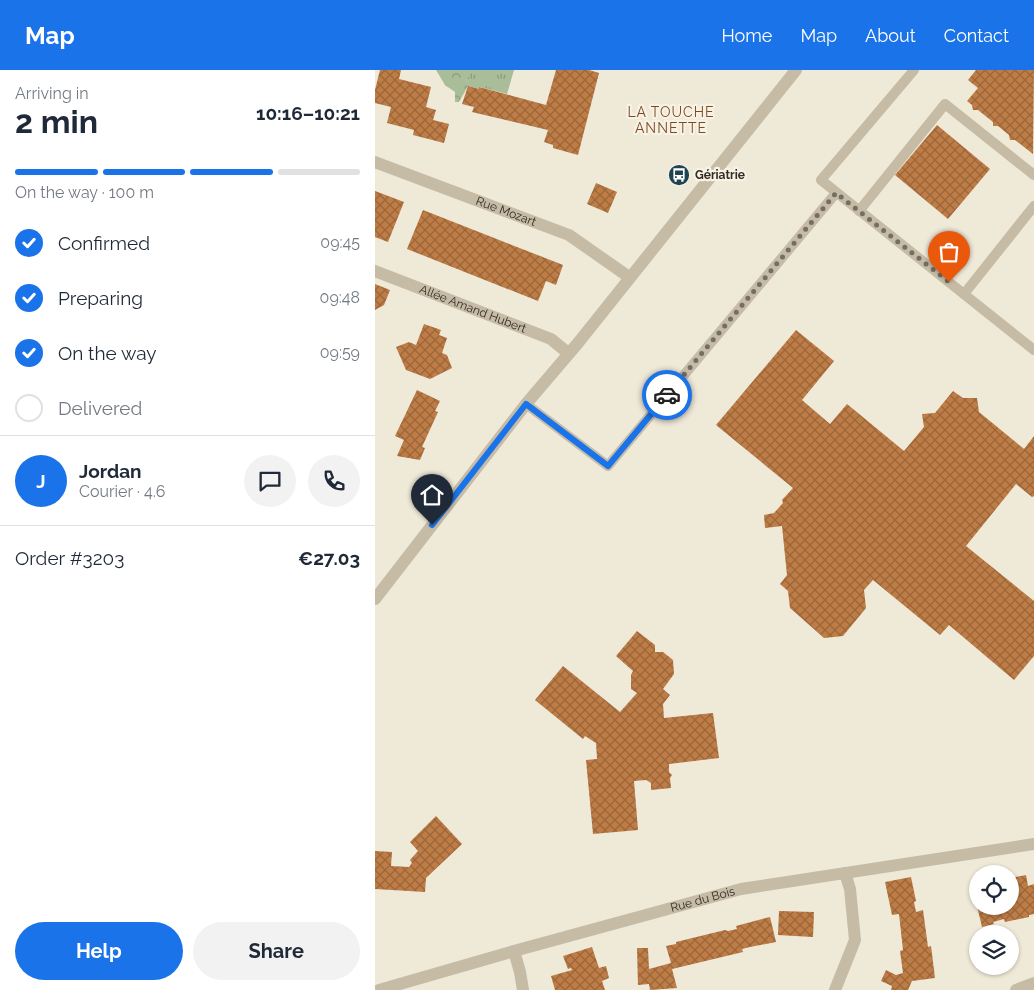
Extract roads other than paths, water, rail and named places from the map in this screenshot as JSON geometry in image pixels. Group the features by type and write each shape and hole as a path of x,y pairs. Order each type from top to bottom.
{"street":[{"path":"375,599 526,404 795,70"},
{"name":"Rue Mozart","path":"375,162 569,235 629,278"},
{"name":"Allée Amand Hubert","path":"375,271 551,339 568,353"},
{"name":"Rue du Bois","path":"379,990 741,889 1034,844"},
{"path":"835,990 855,940 850,889 845,873"},
{"path":"514,951 523,990"},
{"path":"1015,990 1034,983"}],"lane":[{"path":"914,70 821,180 1034,350"},
{"path":"859,211 945,104 1034,175"},
{"path":"526,404 608,466 836,193"},
{"path":"964,294 1034,206"}],"place":[{"name":"Gériatrie","path":"679,175"}],"district":[{"name":"LA TOUCHE ANNETTE","path":"671,120"}]}
